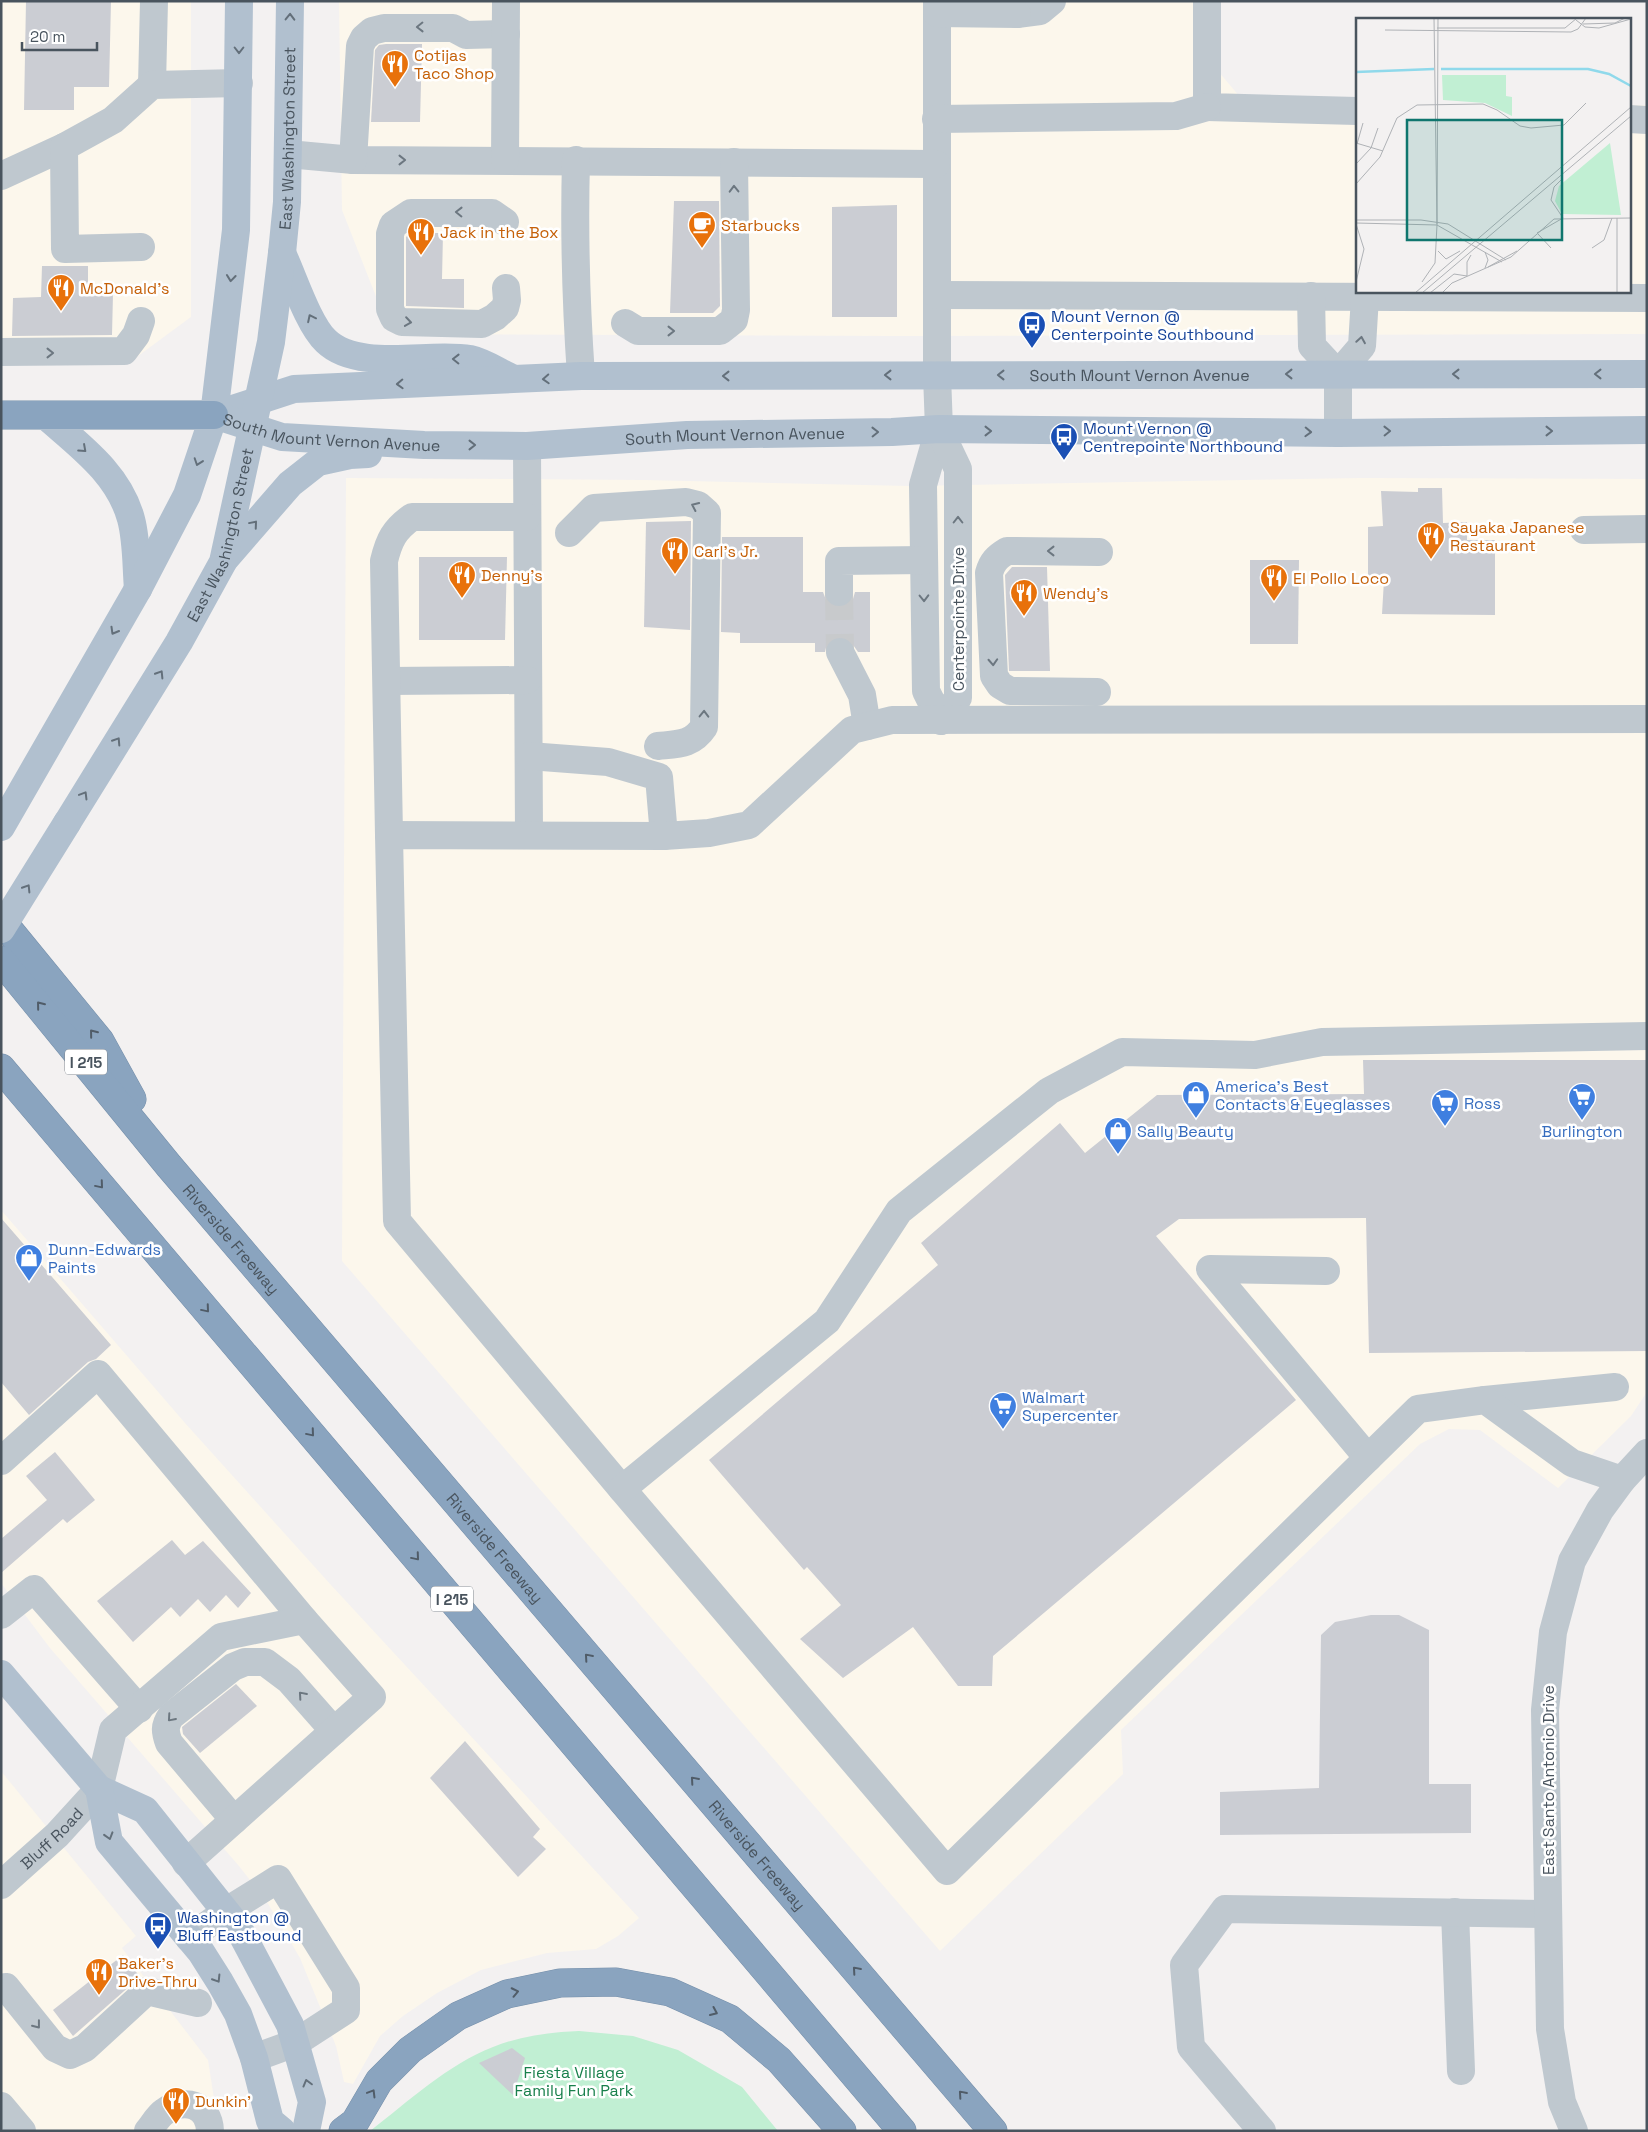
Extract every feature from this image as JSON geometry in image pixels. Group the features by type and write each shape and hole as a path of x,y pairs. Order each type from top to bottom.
{"highway":[{"path":"1,415 214,416"},
{"path":"1,920 100,1041 169,1166"},
{"name":"Riverside Freeway","path":"1,960 169,1166 993,2131"},
{"name":"I 215","path":"1,1068 902,2131"},
{"path":"1,1083 79,1160"},
{"path":"343,2131 355,2122 379,2081 410,2050 458,2016 507,1994 560,1983 616,1982 670,1992 730,2019 779,2060 842,2131"}],"main road":[{"path":"1,826 138,589 187,495 214,416 236,230 239,1"},
{"name":"East Washington Street","path":"1,929 179,642 223,562 271,342 282,253 287,202 290,1"},
{"path":"282,253 315,326 324,340 336,350 360,358 471,359 518,380"},
{"name":"South Mount Vernon Avenue","path":"214,416 294,389 318,386 518,380 581,376 1647,374"},
{"path":"47,416 110,476 124,498 132,521 138,589"},
{"name":"South Mount Vernon Avenue","path":"214,416 282,437 424,445 527,446 687,435 892,432 939,429 1338,432 1647,430"},
{"path":"223,562 290,484 318,462 350,455 387,454 424,445"},
{"path":"1,1674 99,1789 145,1810 238,1927 269,1982 290,2025 312,2102 306,2131"},
{"path":"99,1789 109,1842 201,1952 238,2014 254,2058 270,2121 282,2131"}],"street":[{"path":"152,85 154,1"},
{"path":"505,160 506,1"},
{"path":"937,7 1017,8 1040,11 1052,1"},
{"path":"1206,1 1206,107"},
{"name":"Centerpointe Drive","path":"937,7 936,164 939,429 923,485 926,691 941,721 958,698 958,469 939,429"},
{"path":"353,160 360,46 364,38 372,31 401,27 453,28 466,35 506,34"},
{"path":"1,176 64,147 113,120 152,85 239,83"},
{"path":"936,119 1176,116 1206,107 1356,111"},
{"path":"1630,119 1647,120"},
{"path":"64,147 65,249 141,247"},
{"path":"288,154 353,160 576,160 936,164"},
{"path":"576,160 574,214 581,376"},
{"path":"625,322 638,331 720,330 734,320 736,310 734,162"},
{"path":"505,222 492,212 411,213 399,219 393,225 390,234 390,309 394,318 402,322 482,324 495,317 505,308 507,300 506,288"},
{"path":"937,295 1647,298"},
{"path":"1311,296 1312,346 1338,374"},
{"path":"1338,432 1338,374 1362,346 1365,297"},
{"path":"1,352 124,351 136,335 141,321"},
{"path":"527,446 529,835"},
{"path":"569,533 594,508 686,502 698,505 707,513 704,727 698,736 683,744 658,746"},
{"path":"528,517 412,517 400,526 389,542 384,561 397,1221 947,1871 1418,1409 1485,1400 1616,1387"},
{"path":"1584,530 1647,529"},
{"path":"1097,692 1010,692 1000,685 994,676 989,573 992,563 998,556 1007,551 1100,552"},
{"path":"839,592 839,561 924,560"},
{"path":"840,652 862,695 867,726"},
{"path":"386,681 528,680"},
{"path":"390,834 664,836 709,833 749,825 852,730 892,720 1647,719"},
{"path":"529,756 608,762 659,778 664,836"},
{"path":"622,1489 827,1322 899,1211 1049,1091 1122,1052 1255,1055 1322,1042 1647,1036"},
{"path":"1326,1271 1210,1269 1368,1458"},
{"path":"1,1461 98,1374 304,1620 372,1697 186,1863"},
{"path":"1485,1400 1572,1464 1622,1480"},
{"name":"East Santo Antonio Drive","path":"1574,2131 1562,2102 1550,2029 1545,1710 1553,1632 1572,1561 1600,1510 1622,1480 1647,1453"},
{"path":"1572,1464 1600,1510"},
{"path":"1,1615 34,1589 138,1709"},
{"path":"99,1789 114,1730 220,1637 304,1620"},
{"path":"234,1820 169,1743 165,1733 166,1724 171,1716 233,1668 245,1662 265,1662 289,1680 334,1731"},
{"name":"Bluff Road","path":"1,1885 57,1835 99,1789"},
{"path":"189,1938 225,1912 278,1879 346,1988 346,2010 295,2043 254,2058"},
{"path":"1262,2131 1192,2046 1184,1965 1225,1909 1548,1914"},
{"path":"1455,1912 1461,2071"},
{"path":"6,1987 54,2048 70,2054 86,2048 146,1991 198,2003"},
{"path":"148,2131 163,2112 182,2103 193,2105 202,2110 210,2122 210,2131"},
{"path":"1,2106 22,2131"}],"shaded area":[{"path":"1,1 191,1 191,317 130,362 1,360"},
{"path":"339,1 1217,1 1218,71 1240,97 1356,99 1356,292 1630,292 1630,105 1647,105 1647,334 900,336 406,334 388,327 342,210"},
{"path":"346,478 645,480 910,486 1361,478 1647,479 1647,1392 1631,1416 1558,1488 1480,1430 1449,1429 1420,1444 1121,1730 1123,1774 940,1951 342,1261"},
{"path":"1,1210 185,1423 331,1585 639,1918 618,1936 596,1949 547,1953 481,1970 437,1993 403,2016 380,2036 353,2084 344,2082 336,2046 300,1958 267,1902 239,1866 50,1648 1,1583"},
{"path":"1,1771 136,1936 122,1948 208,2060 219,2131 1,2131"}],"green space":[{"name":"Fiesta Village Family Fun Park","path":"579,2031 633,2036 678,2050 742,2087 778,2131 370,2131 429,2084 476,2055 503,2043 524,2037"}],"building":[{"path":"26,1 111,1 109,87 74,87 74,110 24,110"},
{"name":"Cotijas Taco Shop","path":"422,44 420,122 371,122 375,50 379,45"},
{"name":"Starbucks","path":"674,201 719,201 720,306 713,313 670,313"},
{"path":"897,205 897,317 832,317 832,207"},
{"name":"Jack in the Box","path":"410,233 443,233 442,279 464,279 464,308 406,306 406,237"},
{"path":"42,266 88,266 88,294 113,294 112,335 12,336 13,298 41,297"},
{"name":"Sayaka Japanese Restaurant","path":"1418,488 1442,488 1443,523 1467,522 1467,540 1495,540 1495,615 1382,614 1384,580 1368,581 1368,527 1383,526 1381,491 1418,492"},
{"name":"Carl's Jr.","path":"691,521 690,630 644,627 646,522"},
{"path":"722,537 803,537 803,592 823,592 826,600 832,606 839,608 847,605 853,599 855,592 870,592 870,652 858,652 849,639 841,636 833,638 827,643 825,652 815,652 815,643 740,643 740,633 721,632"},
{"name":"Denny's","path":"419,557 507,557 505,640 419,640"},
{"name":"El Pollo Loco","path":"1250,560 1299,560 1298,644 1250,644"},
{"name":"Wendy's","path":"1012,567 1047,567 1050,671 1009,671 1005,575"},
{"path":"1363,1060 1647,1060 1647,1351 1369,1353 1366,1218 1179,1219 1156,1236 1296,1400 993,1656 992,1686 958,1686 913,1627 843,1678 800,1639 841,1605 807,1567 804,1570 709,1460 938,1265 921,1243 1060,1123 1085,1153 1157,1095 1364,1094"},
{"name":"Dunn-Edwards Paints","path":"1,1218 111,1345 96,1359 88,1362 29,1415 1,1382"},
{"path":"55,1452 95,1500 67,1523 63,1519 1,1573 1,1539 47,1500 26,1476"},
{"path":"172,1540 185,1555 203,1541 251,1593 238,1608 226,1595 210,1612 198,1599 180,1617 171,1607 133,1642 97,1601"},
{"path":"1371,1615 1399,1615 1429,1630 1429,1784 1471,1784 1471,1833 1220,1835 1220,1792 1319,1788 1321,1635 1335,1622"},
{"path":"236,1684 257,1706 200,1753 183,1734 182,1727"},
{"path":"465,1741 540,1829 533,1837 546,1849 518,1877 430,1778"},
{"name":"Baker's Drive-Thru","path":"123,1955 140,1977 73,2036 53,2010"},
{"path":"512,2048 525,2058 513,2095 479,2063"}],"tunnel":[{"path":"839,592 840,652"}],"place":[{"name":"Cotijas Taco Shop","path":"395,88"},
{"name":"Starbucks","path":"702,249"},
{"name":"Jack in the Box","path":"421,256"},
{"name":"McDonald's","path":"61,312"},
{"name":"Mount Vernon @ Centerpointe Southbound","path":"1032,349"},
{"name":"Mount Vernon @ Centrepointe Northbound","path":"1064,461"},
{"name":"Sayaka Japanese Restaurant","path":"1431,560"},
{"name":"Carl's Jr.","path":"675,575"},
{"name":"Denny's","path":"462,599"},
{"name":"El Pollo Loco","path":"1274,602"},
{"name":"Wendy's","path":"1024,617"},
{"name":"America's Best Contacts & Eyeglasses","path":"1196,1119"},
{"name":"Burlington","path":"1582,1121"},
{"name":"Ross","path":"1445,1127"},
{"name":"Sally Beauty","path":"1118,1155"},
{"name":"Dunn-Edwards Paints","path":"29,1282"},
{"name":"Walmart Supercenter","path":"1003,1430"},
{"name":"Washington @ Bluff Eastbound","path":"158,1950"},
{"name":"Baker's Drive-Thru","path":"99,1996"},
{"name":"Dunkin'","path":"176,2125"}]}
